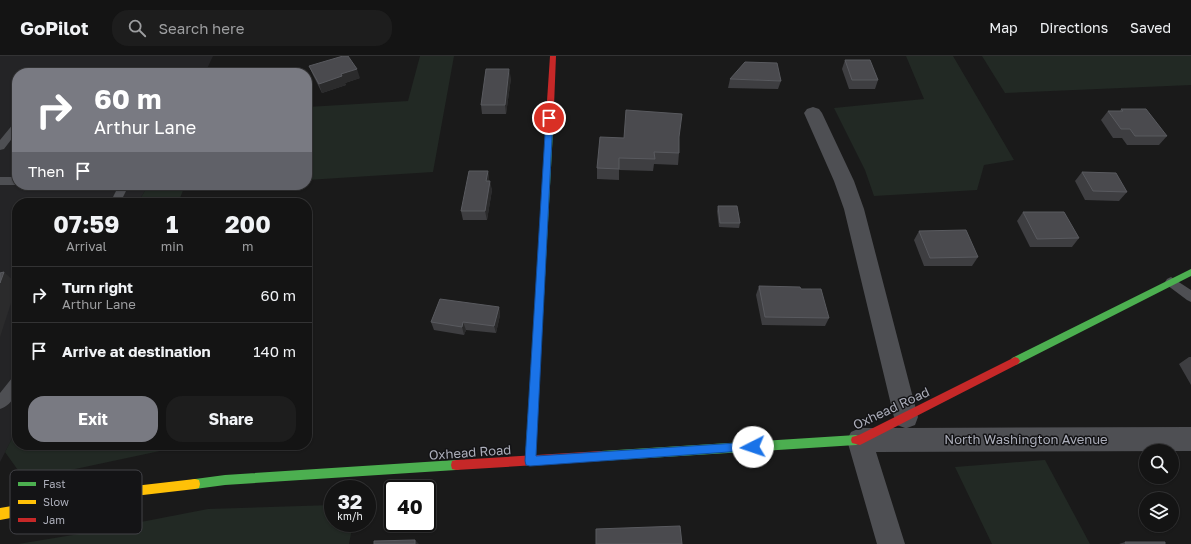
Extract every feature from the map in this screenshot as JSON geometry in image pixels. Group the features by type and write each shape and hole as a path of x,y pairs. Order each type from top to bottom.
{"street":[{"path":"530,461 553,56"},
{"path":"813,113 844,181 854,209 906,417"},
{"name":"Oxhead Road","path":"142,490 225,480 860,440 1191,272"},
{"name":"North Washington Avenue","path":"860,440 1191,439"},
{"path":"860,440 891,544"},
{"name":"Oxhead Road","path":"0,514 10,512"}],"lane":[{"path":"0,148 12,132"},
{"path":"0,181 12,181"},
{"path":"1171,282 1191,297"},
{"path":"0,403 12,388"}],"shaded area":[{"path":"0,56 213,56 207,68 12,68 12,190 145,190 141,198 12,198 12,439 0,462"},
{"path":"420,56 454,56 433,172 312,180 312,107 408,101"},
{"path":"906,56 953,56 1014,160 984,165 977,190 874,196 865,170 834,108 924,99"},
{"path":"982,56 1191,56 1191,85 1005,93"},
{"path":"145,190 183,190 180,198 141,198"},
{"path":"12,439 12,450 164,450 70,470 18,470 5,452"},
{"path":"1045,460 1090,544 992,544 955,467"},
{"path":"324,505 324,532 351,532 349,544 18,544 79,534 142,534 142,522 208,509"}],"building":[{"path":"343,56 348,56 357,69 341,74 342,76 319,84 312,71 312,68 309,66"},
{"path":"845,60 870,60 878,80 852,80"},
{"path":"745,62 777,63 781,81 730,79"},
{"path":"486,69 509,69 505,105 481,105"},
{"path":"1121,109 1146,109 1167,136 1135,136 1130,129 1121,129 1108,111 1123,111"},
{"path":"626,110 682,114 679,137 679,153 654,152 655,159 619,158 619,169 597,168 600,137 624,138"},
{"path":"469,171 488,171 486,181 490,181 485,211 461,211"},
{"path":"1082,172 1116,173 1127,192 1093,191"},
{"path":"718,206 737,206 740,223 720,223"},
{"path":"1023,212 1064,212 1079,238 1037,239"},
{"path":"966,230 978,257 930,258 919,231"},
{"path":"4,272 0,283 0,273"},
{"path":"759,286 821,289 829,318 765,317"},
{"path":"440,299 499,307 494,326 463,322 462,327 431,322"},
{"path":"680,526 682,544 596,544 596,529"},
{"path":"415,540 415,544 374,544 374,541"},
{"path":"1125,542 1165,542 1165,544 1126,544"}],"traffic: fast":[{"path":"530,461 549,131"},
{"path":"1015,361 1191,272"},
{"path":"601,456 856,440"},
{"path":"195,484 225,480 456,465"}],"traffic: slow":[{"path":"142,490 195,484"},
{"path":"0,514 10,512"}],"traffic: jam":[{"path":"549,131 553,56"},
{"path":"856,440 860,440 1015,361"},
{"path":"456,465 601,456"}],"route":[{"path":"549,118 530,461 753,447"}]}
